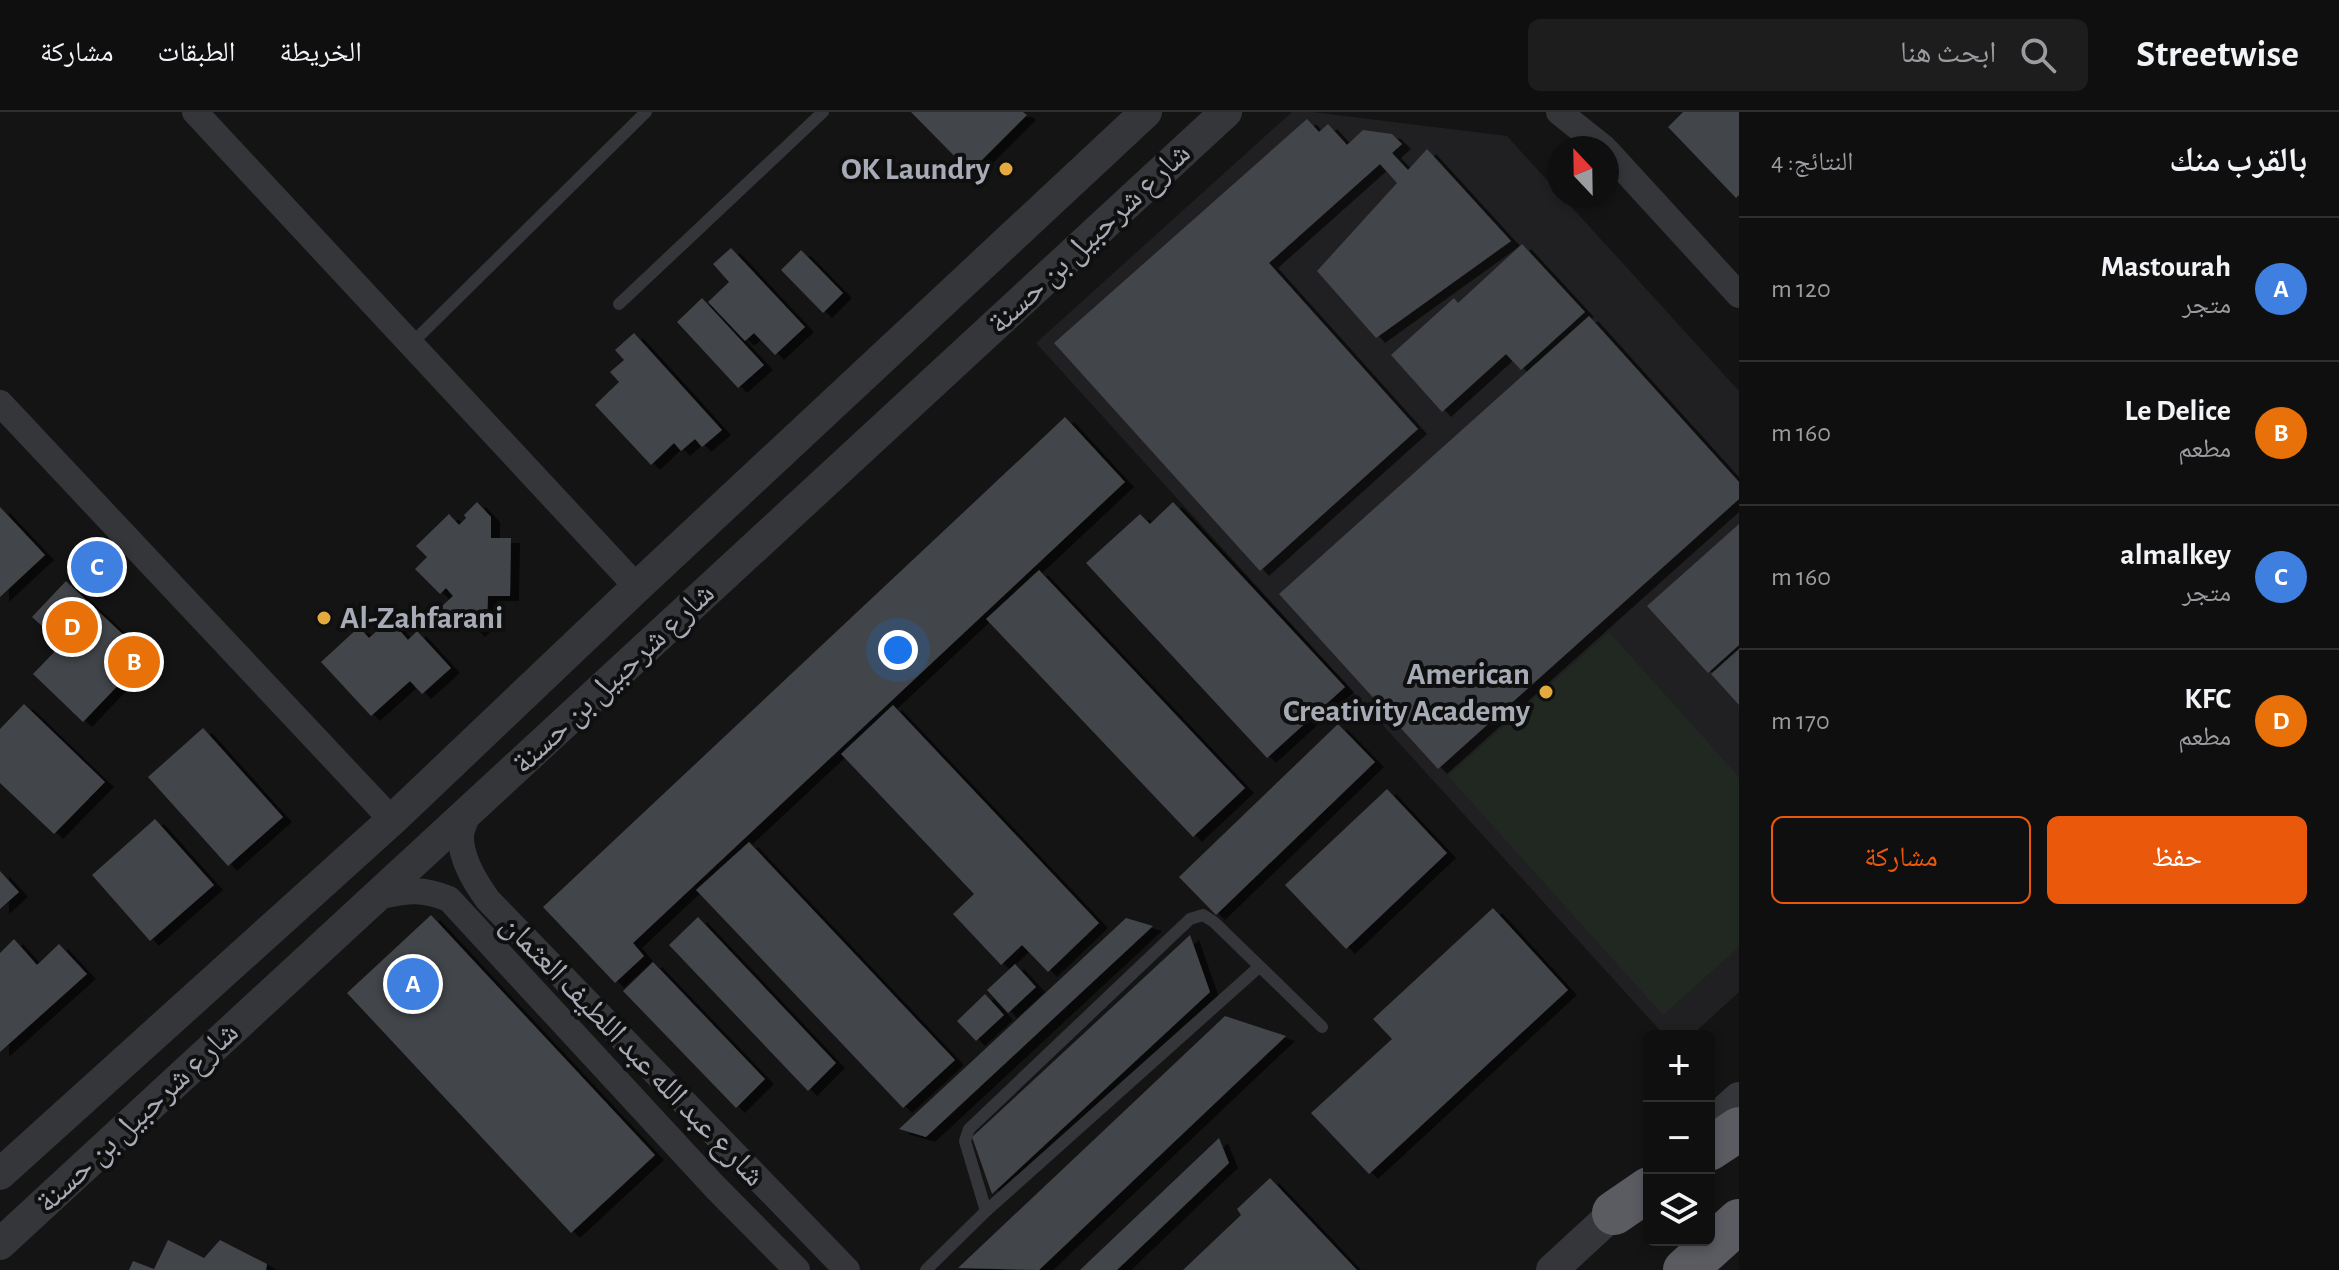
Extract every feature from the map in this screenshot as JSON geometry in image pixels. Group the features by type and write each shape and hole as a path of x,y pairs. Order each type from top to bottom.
{"highway":[{"path":"1715,1145 1739,1129"},
{"path":"1685,1270 1739,1221"}],"street":[{"path":"195,112 637,587"},
{"name":"شارع شرحبيل بن حسنة","path":"0,1174 392,820 1146,112"},
{"name":"شارع شرحبيل بن حسنة","path":"0,1244 1226,112"},
{"path":"1559,112 1588,136"},
{"path":"1619,165 1739,295"},
{"path":"0,403 392,820"},
{"name":"شارع عبد الله عبد اللطيف العثمان","path":"470,810 461,835 473,880 488,900 847,1270"},
{"name":"شارع عبد الله عبد اللطيف العثمان","path":"376,897 407,890 427,890 449,899 715,1187 797,1270"},
{"path":"1715,1120 1739,1098"},
{"path":"1552,1270 1631,1201"}],"lane":[{"path":"410,345 646,112"},
{"path":"619,304 823,112"},
{"path":"986,1211 965,1141 969,1129 1190,919 1203,915 1214,922 1322,1027"},
{"path":"926,1270 986,1211 1259,967"}],"shaded area":[{"name":"American Creativity Academy","path":"1292,112 1507,136 1547,180 1547,208 1573,208 1739,391 1739,992 1698,1030 1660,1030 1036,343"},
{"path":"1609,632 1739,777 1739,947 1663,1015 1448,776"}],"building":[{"path":"911,112 1023,112 1027,115 970,172"},
{"path":"1683,112 1739,112 1739,195 1736,198 1668,127"},
{"path":"1307,119 1319,132 1328,124 1347,145 1363,130 1392,134 1402,144 1392,153 1408,170 1427,149 1511,241 1376,338 1317,271 1397,183 1380,164 1269,263 1418,429 1260,571 1054,343"},
{"path":"1522,244 1585,312 1521,370 1506,354 1442,412 1391,355 1454,298 1458,303"},
{"path":"731,248 805,327 775,355 754,333 745,341 708,302 729,282 713,264"},
{"path":"801,250 843,293 823,313 781,270"},
{"path":"702,298 764,365 738,388 677,322"},
{"path":"1589,316 1739,482 1739,499 1438,769 1279,594"},
{"path":"634,333 722,430 702,447 695,439 681,451 674,443 651,465 595,405 619,382 610,372 624,360 615,350"},
{"path":"1065,417 1125,482 633,943 644,956 615,983 543,907"},
{"path":"477,502 491,517 491,538 511,538 510,596 488,596 487,621 476,632 464,620 458,625 441,607 453,596 446,588 440,594 415,569 427,557 416,546 449,514 459,525"},
{"path":"1173,502 1345,687 1267,758 1086,563 1140,514 1150,524"},
{"path":"0,507 45,555 0,597"},
{"path":"1739,524 1739,645 1708,673 1647,606"},
{"path":"1039,570 1245,788 1193,837 986,619"},
{"path":"66,581 146,656 83,722 33,674 62,644 32,617"},
{"path":"390,619 408,640 417,631 451,668 422,694 410,681 371,716 321,662 359,627 369,638"},
{"path":"1739,649 1739,705 1711,674"},
{"path":"24,704 105,782 54,834 0,783 0,729"},
{"path":"893,705 1099,923 1048,972 1022,945 1001,965 953,914 974,894 841,754"},
{"path":"1338,724 1375,762 1216,915 1179,877"},
{"path":"203,728 283,817 228,866 148,777"},
{"path":"1387,789 1447,853 1346,949 1285,885"},
{"path":"155,819 214,885 150,941 92,875"},
{"path":"749,842 955,1060 903,1108 696,890"},
{"path":"0,871 19,892 0,909"},
{"path":"1493,908 1568,990 1369,1174 1311,1113 1392,1039 1373,1019"},
{"path":"431,915 655,1155 571,1233 347,993"},
{"path":"698,917 836,1063 808,1091 669,945"},
{"path":"1126,918 1153,926 926,1137 899,1129"},
{"path":"1190,935 1210,992 992,1194 972,1137"},
{"path":"14,939 37,965 59,944 87,974 0,1052 0,953"},
{"path":"653,962 765,1079 736,1108 623,991"},
{"path":"1015,964 1036,987 1008,1013 987,990"},
{"path":"985,994 1004,1015 976,1041 957,1021"},
{"path":"1225,1016 1286,1036 1039,1270 958,1268"},
{"path":"1219,1138 1229,1163 1117,1270 1080,1270"},
{"path":"1270,1178 1357,1270 1183,1270 1241,1215 1237,1209"},
{"path":"168,1240 204,1258 220,1240 267,1264 266,1270 129,1270 133,1261 154,1269"}],"place":[{"name":"OK Laundry","path":"1006,169"},
{"name":"almalkey","path":"97,567"},
{"name":"Al-Zahfarani","path":"324,618"},
{"name":"KFC","path":"72,627"},
{"name":"Le Delice","path":"134,662"},
{"name":"American Creativity Academy","path":"1546,692"},
{"name":"Mastourah","path":"413,984"}]}
